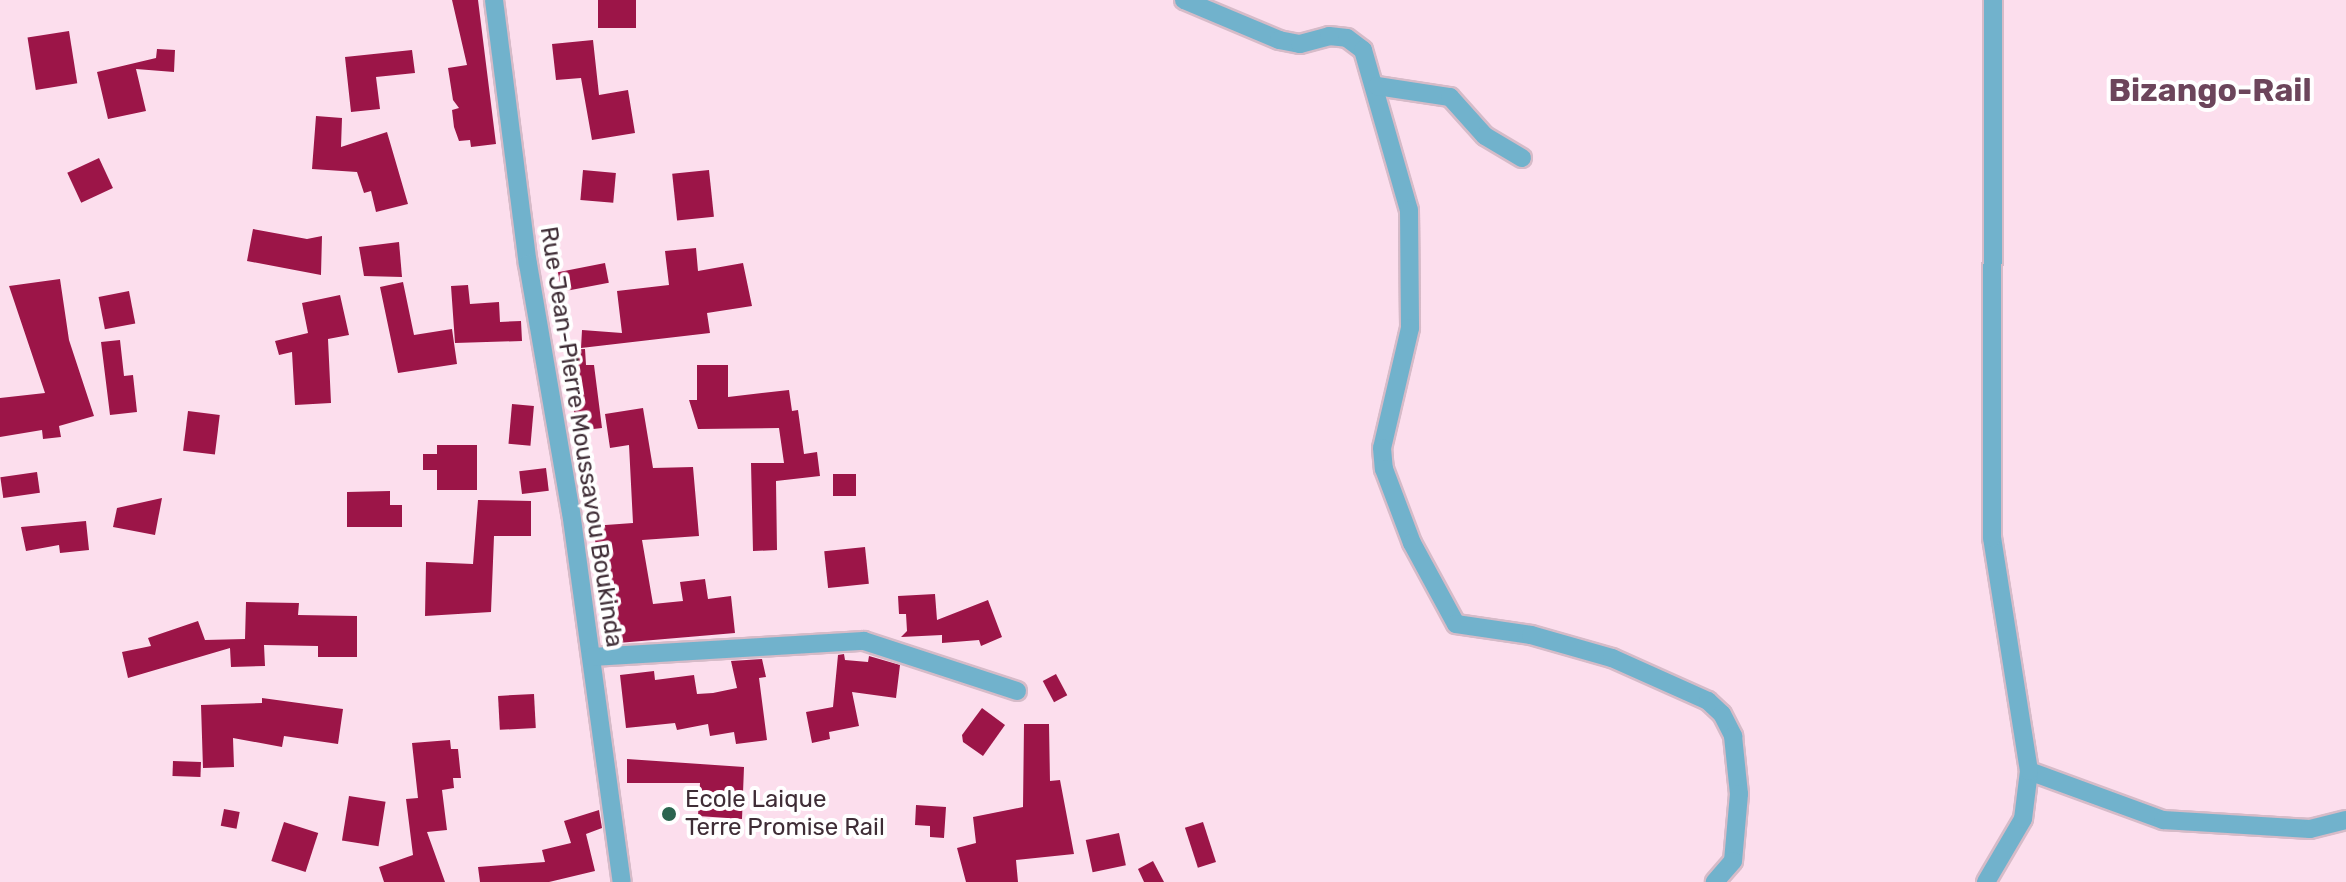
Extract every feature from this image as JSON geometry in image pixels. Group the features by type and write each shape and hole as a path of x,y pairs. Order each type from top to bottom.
{"street":[{"name":"Rue Jean-Pierre Moussavou Boukinda","path":"494,0 528,264 592,657 622,882"},
{"path":"1184,0 1279,40 1300,44 1329,36 1347,38 1363,50 1377,86 1409,210 1410,328 1382,448 1384,469 1412,543 1456,624 1531,635 1612,658 1708,701 1722,714 1733,736 1739,794 1733,861 1715,882"},
{"path":"1986,882 2023,819 2029,771 1992,538 1993,0"},
{"path":"1377,86 1450,97 1485,136 1522,158"},
{"path":"592,657 864,641 1017,691"},
{"path":"2029,771 2163,820 2310,829 2346,820"}],"building":[{"path":"452,0 478,0 496,144 471,147 470,140 459,141 454,127 452,110 459,108 453,100 448,68 467,65"},
{"path":"598,0 636,0 636,28 598,28"},
{"path":"69,31 77,83 36,90 28,38"},
{"path":"593,40 599,95 628,90 635,133 592,140 581,78 556,80 552,44"},
{"path":"157,49 175,50 174,72 136,69 146,111 108,119 97,72 156,58"},
{"path":"412,50 415,73 376,77 380,109 351,112 345,57"},
{"path":"316,116 342,118 341,147 387,132 408,204 376,212 371,191 364,193 357,172 312,169"},
{"path":"99,158 113,188 81,203 67,173"},
{"path":"583,170 616,173 613,203 580,200"},
{"path":"709,170 714,217 677,221 672,174"},
{"path":"253,229 307,239 322,236 321,275 247,261"},
{"path":"399,242 402,277 364,276 359,247"},
{"path":"696,248 698,271 743,263 752,306 707,313 710,333 581,348 582,330 622,333 617,291 669,285 665,251"},
{"path":"605,263 609,283 562,292 558,272"},
{"path":"60,279 69,340 94,416 59,426 61,437 43,439 42,430 0,437 0,398 45,393 9,286"},
{"path":"403,282 414,335 452,329 457,364 398,373 380,287"},
{"path":"468,285 470,304 499,302 500,322 521,321 522,341 455,343 451,286"},
{"path":"129,291 135,323 105,329 99,297"},
{"path":"340,295 349,335 328,339 331,403 295,405 292,352 279,355 275,341 308,333 302,303"},
{"path":"120,340 124,376 133,375 137,412 110,415 101,342"},
{"path":"585,349 586,365 594,365 602,428 576,431 568,350"},
{"path":"697,365 728,365 728,397 789,390 792,411 798,410 804,454 817,452 820,476 776,481 777,550 753,551 751,463 784,463 779,428 698,429 689,400 697,400"},
{"path":"512,404 534,406 530,446 509,444"},
{"path":"643,408 653,468 693,467 699,536 642,540 653,604 683,601 680,582 705,579 708,599 731,596 735,633 618,643 612,593 606,594 592,526 633,523 629,445 610,448 605,414"},
{"path":"188,411 220,415 215,455 183,451"},
{"path":"437,445 477,445 477,490 437,490 437,470 423,470 423,454 437,454"},
{"path":"546,468 549,491 522,494 519,471"},
{"path":"37,472 40,493 3,498 0,477"},
{"path":"833,474 856,474 856,496 833,496"},
{"path":"390,491 390,505 402,505 402,527 347,527 347,492"},
{"path":"162,498 155,535 113,527 117,508"},
{"path":"478,500 531,501 531,536 494,536 491,612 425,616 426,562 473,564"},
{"path":"86,521 89,550 60,553 59,545 26,551 21,527"},
{"path":"865,547 869,584 828,588 824,551"},
{"path":"935,594 937,620 988,600 1002,637 981,646 979,640 942,643 942,635 901,637 907,631 906,614 899,614 898,596"},
{"path":"246,602 299,603 298,615 357,616 357,657 318,657 318,646 264,645 265,666 231,667 230,648 128,678 122,652 151,646 148,638 198,621 205,640 245,639"},
{"path":"844,654 845,660 868,662 869,656 900,665 896,698 852,692 859,726 829,732 830,739 812,743 806,712 833,707 838,655"},
{"path":"762,659 766,677 759,678 767,740 736,744 734,732 710,736 708,724 677,730 675,723 626,728 620,675 654,671 655,680 694,675 697,694 713,693 737,688 731,661"},
{"path":"1056,674 1067,695 1054,702 1043,681"},
{"path":"534,694 536,728 500,730 498,696"},
{"path":"262,698 343,709 338,744 284,736 282,747 233,738 234,767 203,768 201,705 262,703"},
{"path":"982,708 1005,725 983,756 963,742 962,735"},
{"path":"1024,724 1049,724 1050,781 1060,780 1074,854 1016,860 1018,882 966,882 957,848 976,843 973,817 1023,807"},
{"path":"450,740 451,749 458,749 461,778 453,778 454,788 442,790 447,830 427,832 445,882 384,882 379,867 413,855 406,799 418,798 412,743"},
{"path":"627,759 744,767 742,819 698,816 700,783 627,783"},
{"path":"173,761 201,762 200,777 172,776"},
{"path":"349,796 386,802 379,846 342,840"},
{"path":"916,805 946,807 944,838 930,837 930,826 915,825"},
{"path":"224,809 240,812 236,829 221,826"},
{"path":"599,810 602,828 586,834 595,871 549,882 480,882 478,867 545,862 542,850 571,843 564,821"},
{"path":"284,822 318,833 306,872 271,861"},
{"path":"1203,822 1216,862 1198,868 1185,828"},
{"path":"1119,833 1126,865 1093,872 1086,840"},
{"path":"1153,861 1164,882 1144,882 1138,869"}],"place":[{"name":"Ecole Laique Terre Promise Rail","path":"669,814"}],"district":[{"name":"Bizango-Rail","path":"2210,90"}]}
